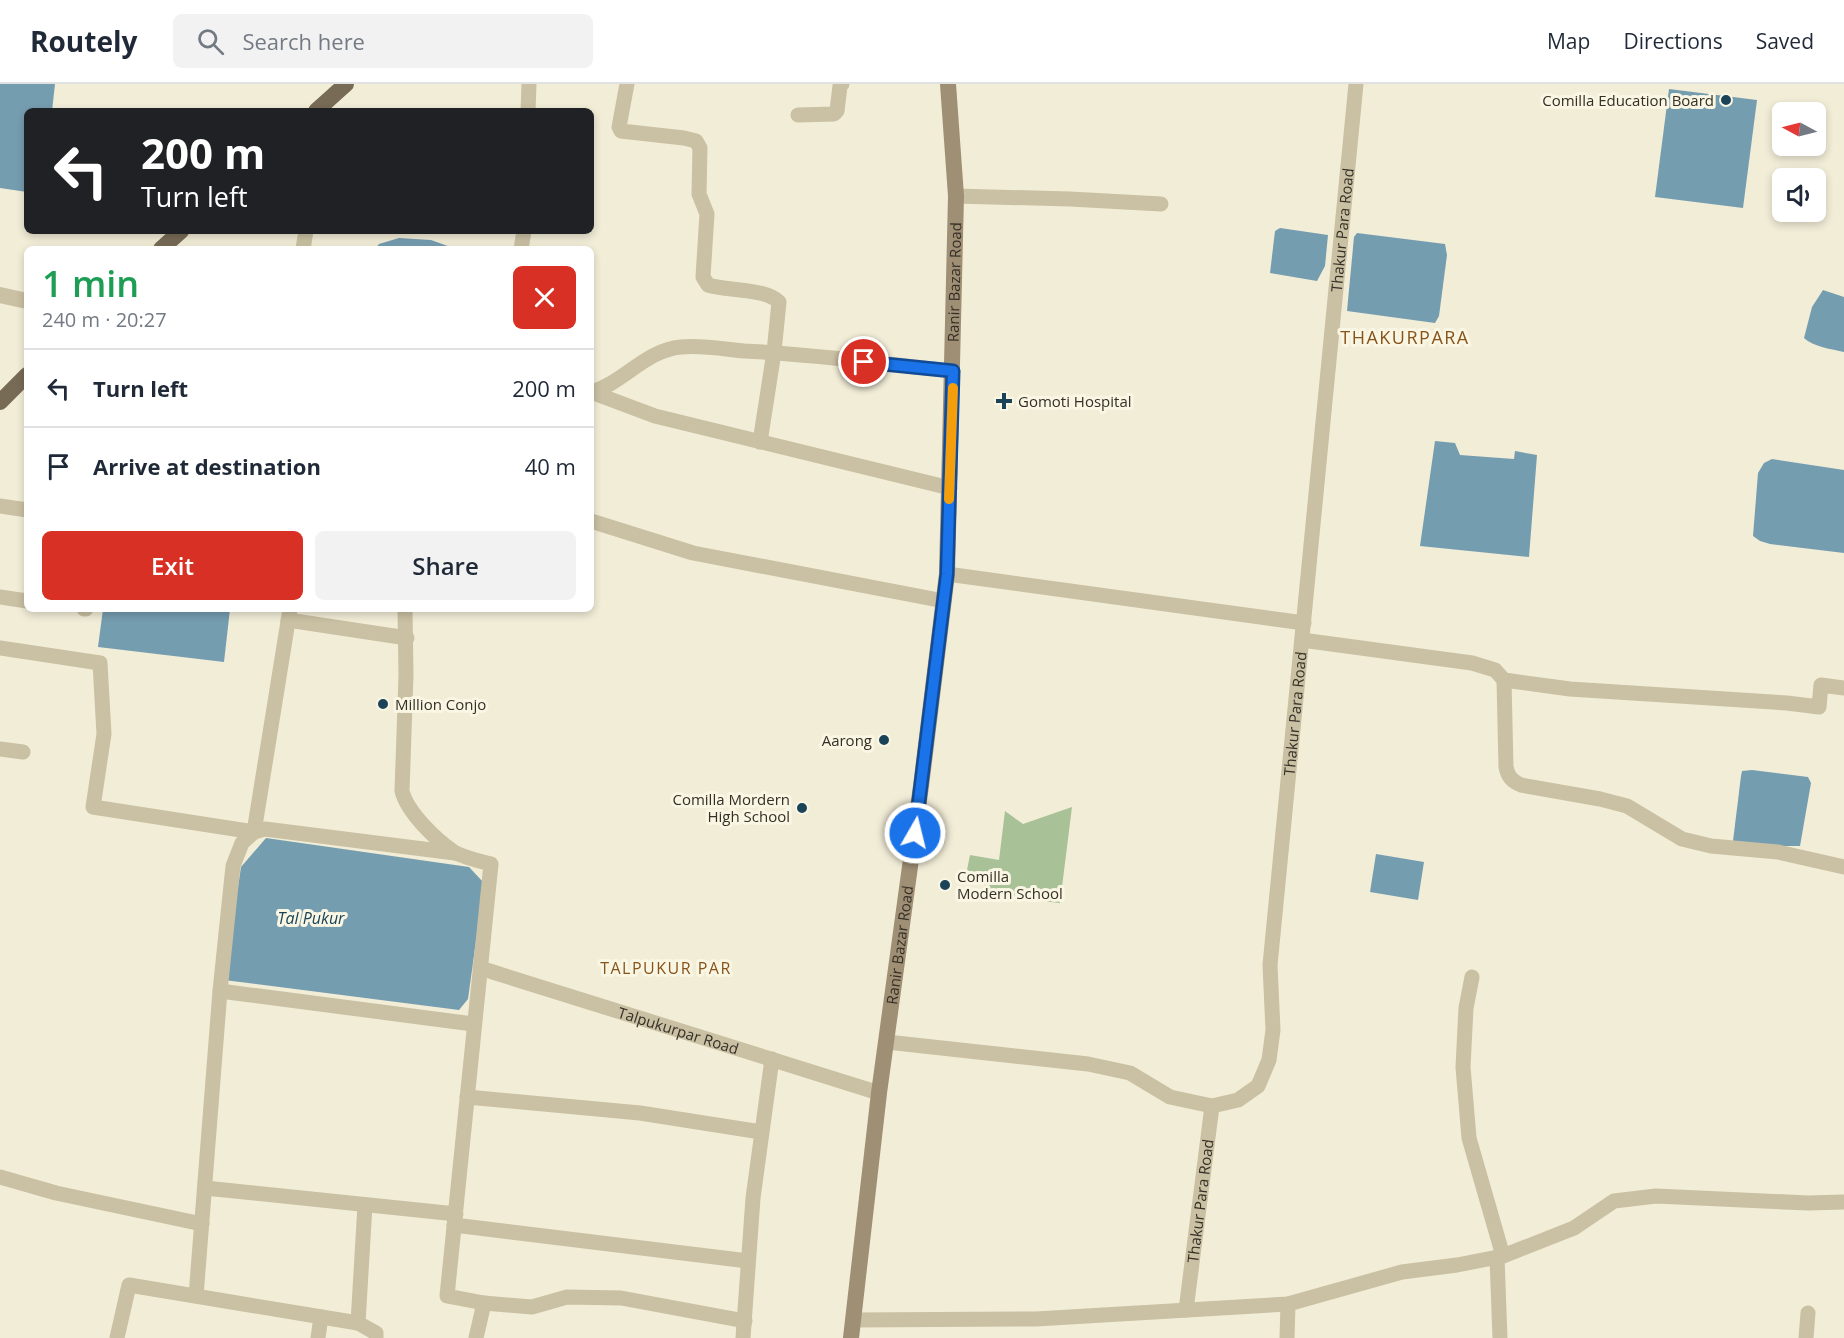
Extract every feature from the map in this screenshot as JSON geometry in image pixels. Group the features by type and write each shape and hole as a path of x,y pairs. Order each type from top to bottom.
{"main road":[{"name":"Ranir Bazar Road","path":"851,1338 879,1093 947,574 956,196 948,84"},
{"path":"319,108 340,89"},
{"path":"0,402 24,378"}],"street":[{"path":"528,108 529,84"},
{"path":"627,84 621,131 684,138 696,141 700,148 699,195 707,214 703,277 708,285 764,294 774,297 779,302 760,442"},
{"path":"798,115 834,114 837,111 842,84"},
{"name":"Thakur Para Road","path":"1186,1311 1212,1106 1238,1100 1257,1086 1269,1060 1273,1030 1270,966 1356,84"},
{"path":"330,108 340,89"},
{"path":"956,196 1161,204"},
{"path":"0,295 24,300"},
{"path":"594,391 604,388 662,351 681,347 774,352 953,371"},
{"path":"594,393 655,416 950,488"},
{"path":"0,506 24,510"},
{"path":"594,523 693,553 944,601"},
{"path":"947,574 1304,623"},
{"path":"0,597 24,601"},
{"path":"405,612 407,638 402,791 405,802 416,816 438,840 456,853"},
{"path":"196,1296 220,991 233,866 242,843 254,832 289,614 407,638"},
{"path":"1302,640 1472,663 1495,670 1504,680 1570,689 1820,707 1821,685 1844,688"},
{"path":"0,648 100,663 104,734 93,807 254,832 265,829 456,853 491,864 447,1296 484,1303 532,1307 567,1297 621,1298 745,1321"},
{"path":"1504,680 1506,767 1508,775 1514,782 1627,806 1682,839 1711,846 1778,852 1844,867"},
{"path":"0,749 23,752"},
{"name":"Talpukurpar Road","path":"480,968 879,1093"},
{"path":"1472,977 1466,1008 1463,1066 1468,1138 1500,1257 1500,1338"},
{"path":"220,991 474,1024"},
{"path":"886,1041 1088,1064 1130,1073 1170,1097 1212,1106"},
{"path":"743,1338 748,1260 761,1132 772,1059"},
{"path":"467,1097 640,1113 761,1132"},
{"path":"0,1177 56,1193 202,1224"},
{"path":"205,1188 365,1205 455,1220 748,1260"},
{"path":"853,1320 1036,1319 1287,1304 1402,1272 1500,1257 1574,1228 1614,1201 1656,1196 1816,1203 1844,1202"},
{"path":"358,1323 365,1205"},
{"path":"117,1338 129,1285 358,1323 376,1333 376,1338"},
{"path":"476,1338 484,1303"},
{"path":"1287,1304 1287,1338"},
{"path":"1806,1338 1808,1313"},
{"path":"318,1338 321,1317"}],"green space":[{"path":"1072,807 1060,903 987,895 982,877 967,870 970,855 999,860 1005,811 1023,824"}],"water":[{"path":"0,84 55,84 52,108 24,108 24,192 0,188"},
{"path":"1669,89 1757,100 1743,208 1655,197"},
{"path":"1280,228 1328,235 1325,266 1317,281 1270,273 1275,231"},
{"path":"1357,233 1445,244 1447,255 1439,316 1435,323 1347,311 1354,237"},
{"path":"399,238 431,240 448,246 377,246"},
{"path":"1823,290 1844,297 1844,352 1817,346 1804,338 1812,307"},
{"path":"1435,441 1455,443 1460,455 1514,459 1515,451 1537,455 1529,557 1420,546"},
{"path":"1772,459 1844,470 1844,553 1770,544 1753,536 1758,473 1764,463"},
{"path":"103,612 230,612 224,662 98,647"},
{"path":"1752,770 1808,777 1811,783 1800,846 1733,841 1742,771"},
{"name":"Tal Pukur","path":"266,838 469,867 484,883 468,999 459,1010 224,980 241,867"},
{"path":"1376,854 1424,862 1418,900 1370,892"}],"slow traffic":[{"path":"949,499 953,388"}],"place":[{"name":"Comilla Education Board","path":"1726,100"},
{"name":"Gomoti Hospital","path":"1004,401"},
{"name":"Million Conjo","path":"383,704"},
{"name":"Aarong","path":"884,740"},
{"name":"Comilla Mordern High School","path":"802,808"},
{"name":"Comilla Modern School","path":"945,885"}],"district":[{"name":"THAKURPARA","path":"1405,337"},
{"name":"TALPUKUR PAR","path":"666,968"}],"route":[{"path":"864,362 953,371 947,574 915,833"}]}
